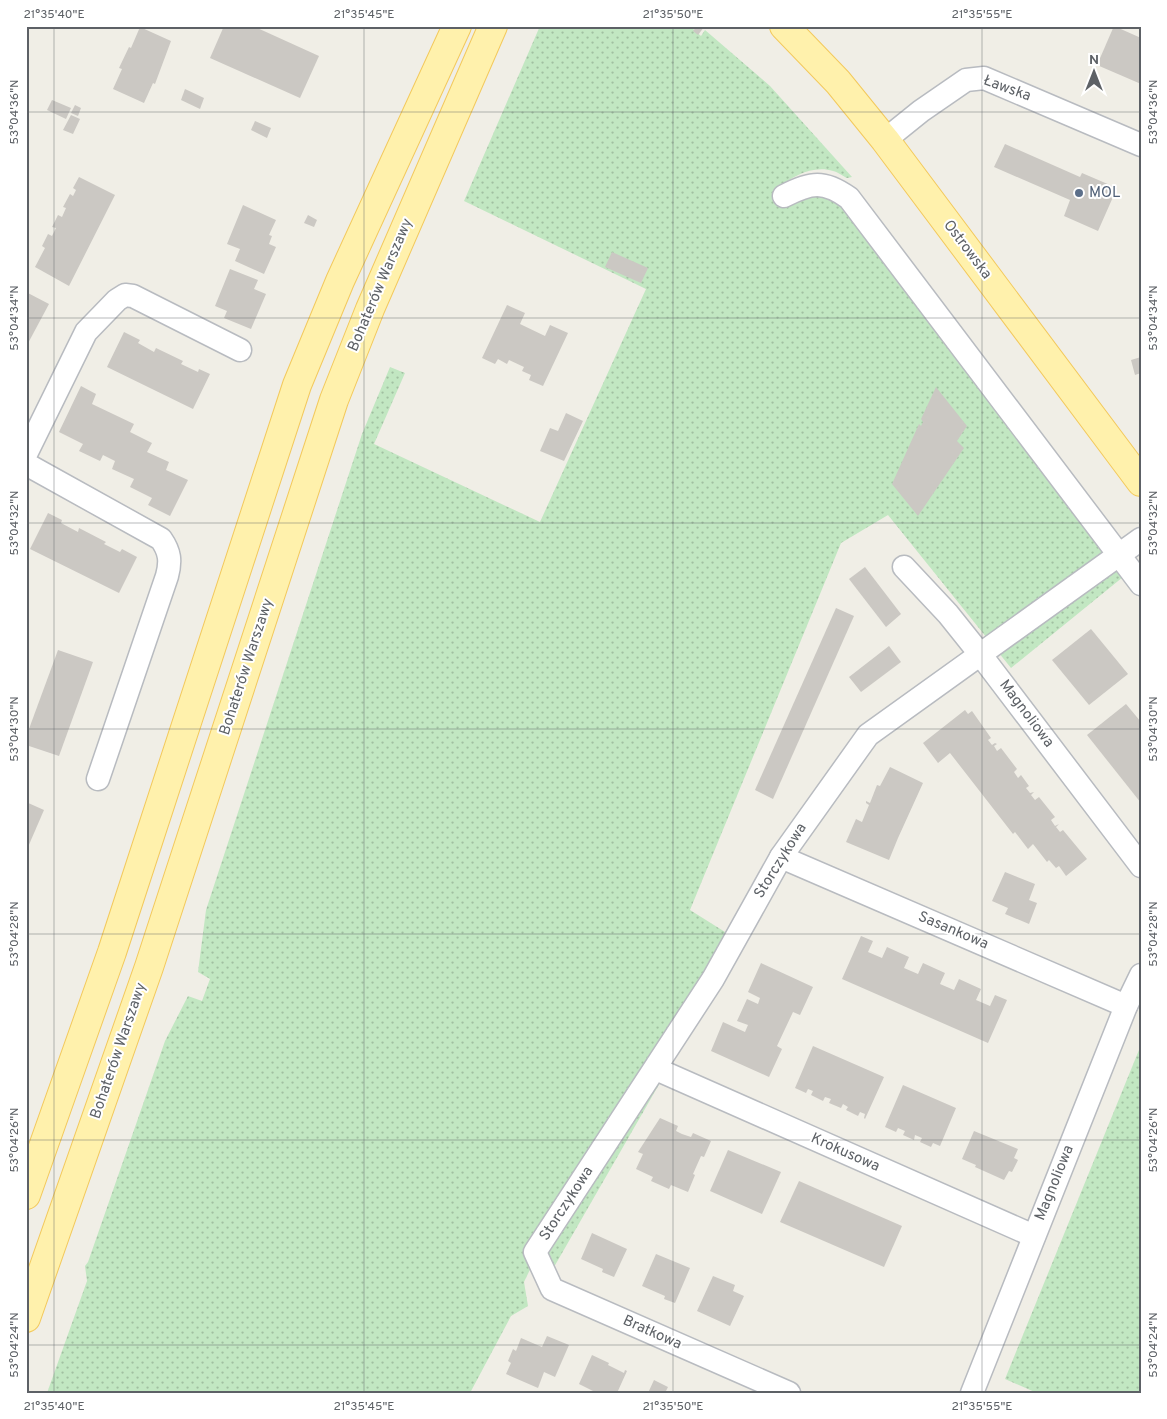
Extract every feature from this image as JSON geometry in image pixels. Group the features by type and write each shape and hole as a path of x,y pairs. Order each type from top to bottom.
{"main road":[{"path":"26,1195 112,952 297,385 340,281 457,26"},
{"name":"Bohaterów Warszawy","path":"26,1318 149,967 334,400 370,309 493,26"},
{"name":"Ostrowska","path":"784,26 838,82 885,140 1141,482"}],"street":[{"name":"Ławska","path":"885,140 914,116 966,80 984,78 1141,145"},
{"path":"784,196 800,188 818,184 835,188 849,198 1141,584"},
{"path":"26,454 86,332 117,300 125,295 133,296 240,350"},
{"path":"26,464 161,539 168,548 170,564 167,576 98,779"},
{"path":"1119,555 1141,539"},
{"name":"Storczykowa","path":"535,1252 714,979 781,857 868,735 1119,555"},
{"name":"Magnoliowa","path":"904,567 948,614 980,654 1141,866"},
{"name":"Sasankowa","path":"781,857 1126,1006"},
{"name":"Magnoliowa","path":"972,1393 1126,1006 1141,975"},
{"name":"Krokusowa","path":"656,1069 1034,1236"},
{"name":"Bratkowa","path":"535,1252 552,1288 789,1393"}],"green space":[{"path":"540,26 693,26 692,28 701,36 705,30 770,86 852,177 847,178 835,172 818,169 790,179 778,188 795,194 827,199 846,211 1123,577 1011,668 888,515 841,543 690,910 741,942 554,1267 538,1253 524,1282 528,1306 511,1316 470,1393 47,1393 87,1281 85,1266 165,1041 188,996 202,1001 210,979 198,972 206,910 362,434 390,367 405,373 374,444 540,522 646,289 464,201"},
{"path":"1141,1045 1141,1393 1037,1393 1005,1379"}],"building":[{"path":"224,26 253,26 319,56 300,98 210,58"},
{"path":"697,26 704,27 698,35 693,31"},
{"path":"1114,26 1141,38 1141,84 1097,65"},
{"path":"140,27 171,41 155,84 153,83 144,103 113,89 122,69 119,68 129,47 131,48"},
{"path":"185,89 204,98 200,109 181,100"},
{"path":"52,100 71,108 66,119 47,110"},
{"path":"75,105 81,108 78,116 71,113"},
{"path":"71,115 80,119 73,134 63,130"},
{"path":"255,121 271,128 267,138 251,130"},
{"path":"1005,144 1080,177 1082,173 1117,188 1098,231 1064,216 1070,200 994,167"},
{"path":"79,177 115,195 69,286 35,267 45,248 42,246 48,234 52,236 56,228 52,227 58,215 62,217 66,208 63,207 70,194 73,196 76,190 73,188"},
{"path":"243,205 276,220 269,235 272,236 269,244 276,247 264,274 235,261 240,249 227,244"},
{"path":"308,215 317,220 314,227 304,223"},
{"path":"612,252 648,268 641,283 605,267"},
{"path":"230,269 258,280 254,289 266,294 251,329 224,318 227,311 215,306"},
{"path":"26,292 49,304 26,347"},
{"path":"507,305 525,313 520,324 545,336 550,325 568,333 543,386 529,380 531,375 522,371 524,367 509,360 507,364 498,359 495,364 482,358"},
{"path":"124,332 140,340 138,343 154,352 156,348 183,361 181,364 198,372 199,369 210,374 193,409 107,367"},
{"path":"1141,357 1141,373 1135,375 1131,360"},
{"path":"81,386 96,394 92,404 134,424 130,432 152,443 147,452 169,462 166,470 188,480 170,516 148,505 152,498 130,487 134,479 112,469 115,461 103,455 100,461 79,451 83,444 59,432"},
{"path":"936,387 967,426 957,441 964,448 918,516 892,484 919,424 921,426 923,422 921,419"},
{"path":"566,413 583,421 564,461 540,451 550,428 558,431"},
{"path":"48,513 62,520 61,523 78,532 79,528 106,542 104,544 120,552 122,549 137,557 119,593 30,549"},
{"path":"865,567 901,614 886,627 849,579"},
{"path":"836,608 854,616 773,799 755,790"},
{"path":"1091,629 1128,674 1089,705 1052,660"},
{"path":"889,646 901,662 861,692 849,677"},
{"path":"58,650 93,662 59,756 26,745 26,737"},
{"path":"1126,704 1141,722 1141,803 1087,735"},
{"path":"965,710 968,714 972,711 991,738 988,740 992,745 997,744 994,746 997,751 1001,748 1017,769 1014,772 1018,778 1021,775 1029,786 1026,788 1030,793 1034,792 1031,795 1035,800 1039,797 1055,817 1051,820 1055,826 1059,824 1056,827 1060,832 1063,830 1087,859 1066,876 1059,866 1056,868 1049,860 1047,862 1033,844 1028,849 1015,832 1013,834 950,753 938,763 923,743"},
{"path":"890,767 923,783 889,860 846,842 856,819 862,822 869,805 866,801 870,803 877,785 880,786"},
{"path":"26,802 44,810 28,847 26,846"},
{"path":"1005,872 1035,884 1029,900 1037,903 1029,924 1005,914 1008,908 992,901"},
{"path":"861,936 873,941 868,952 882,958 887,947 909,957 904,968 918,974 923,963 945,973 940,984 954,990 959,979 981,989 976,1000 990,1006 995,995 1007,1000 988,1043 842,979"},
{"path":"761,963 813,987 800,1015 793,1012 777,1046 782,1049 769,1077 711,1051 723,1022 745,1032 748,1025 737,1021 747,999 758,1004 760,998 748,992"},
{"path":"813,1046 884,1077 865,1119 865,1114 860,1112 858,1116 846,1110 848,1107 843,1104 841,1108 829,1103 831,1099 825,1097 823,1101 811,1095 813,1091 808,1089 806,1093 795,1088"},
{"path":"903,1085 956,1108 940,1146 933,1143 931,1147 920,1142 922,1138 915,1135 914,1140 903,1135 905,1131 898,1128 896,1132 885,1127"},
{"path":"660,1118 678,1126 676,1131 682,1134 691,1137 693,1133 711,1141 704,1157 701,1156 688,1192 671,1185 669,1189 651,1181 653,1177 636,1169 643,1154 638,1152"},
{"path":"974,1131 1018,1149 1014,1158 1018,1160 1012,1172 1009,1171 1004,1180 962,1159"},
{"path":"728,1150 781,1172 762,1214 710,1191"},
{"path":"799,1181 902,1226 884,1267 780,1222"},
{"path":"592,1233 627,1249 614,1277 602,1272 603,1269 581,1259"},
{"path":"656,1254 690,1268 675,1303 664,1299 665,1296 642,1286"},
{"path":"713,1276 735,1285 733,1291 744,1296 730,1326 697,1311"},
{"path":"547,1336 569,1345 555,1377 544,1372 538,1388 506,1374 511,1363 508,1361 513,1349 516,1351 521,1338 542,1347"},
{"path":"592,1355 624,1373 625,1370 627,1371 617,1393 597,1393 579,1384"},
{"path":"654,1380 668,1387 666,1391 671,1393 648,1393"}],"place":[{"name":"MOL","path":"1079,193"}]}
